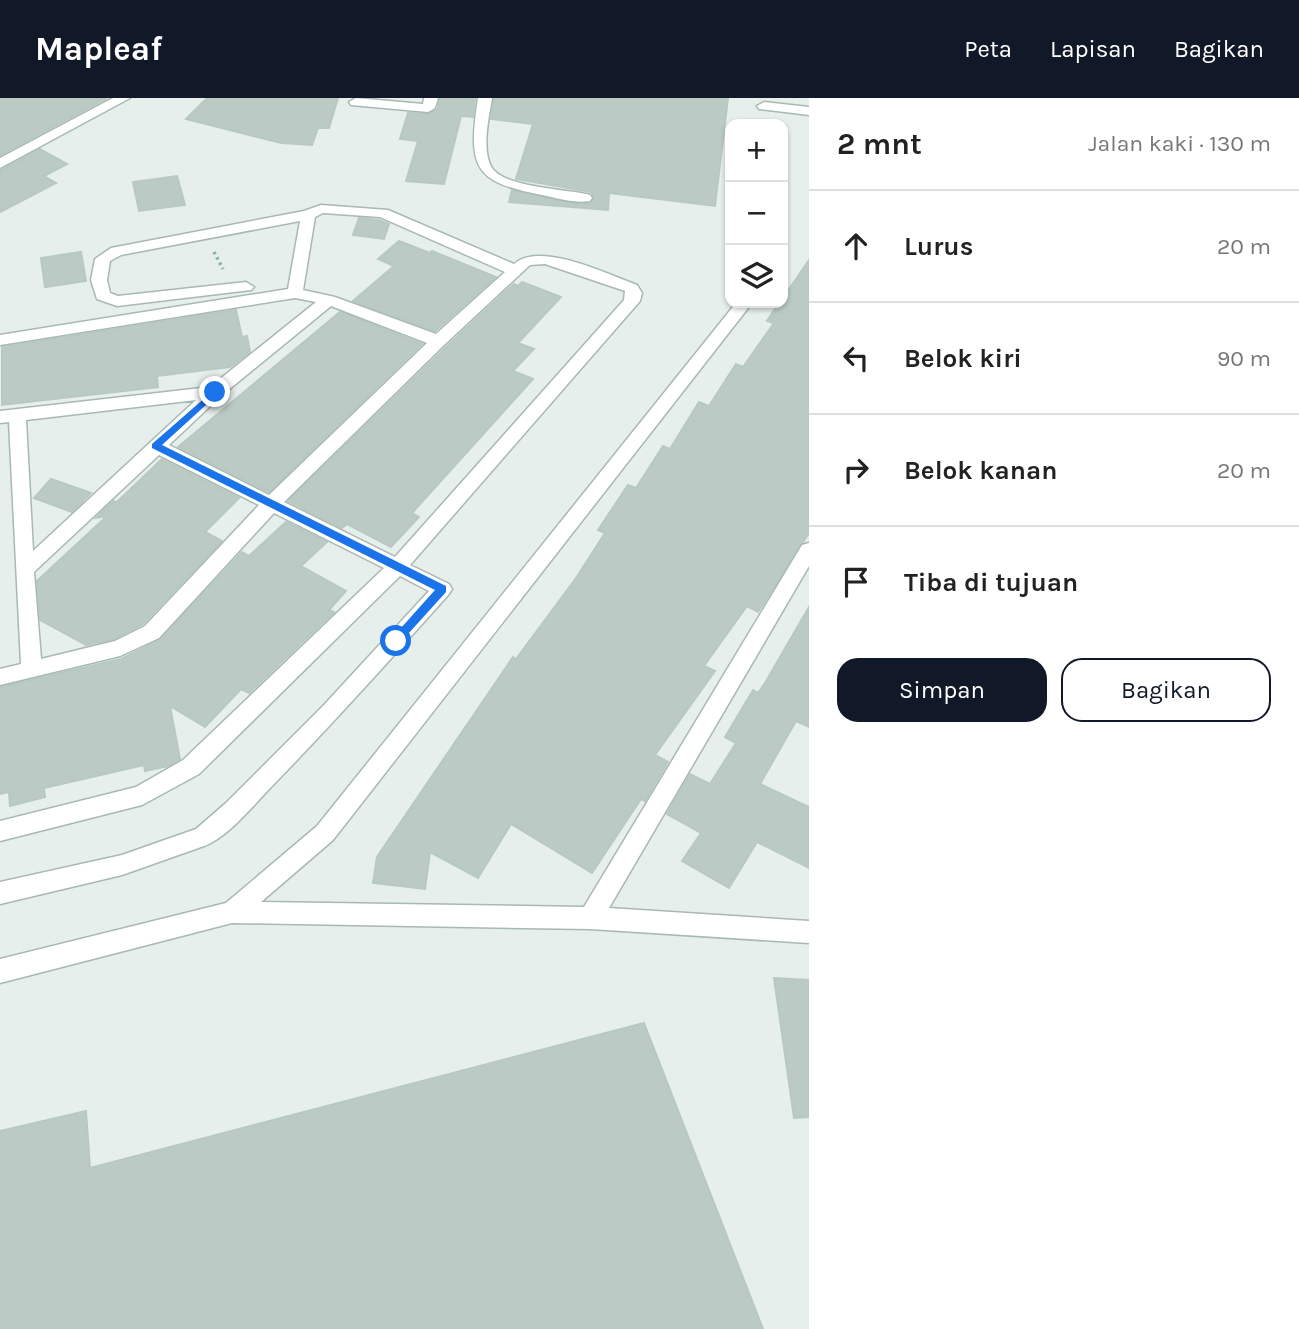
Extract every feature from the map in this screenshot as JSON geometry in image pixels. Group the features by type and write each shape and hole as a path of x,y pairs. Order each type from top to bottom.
{"street":[{"path":"0,164 123,98"},
{"path":"356,102 428,108 431,98"},
{"path":"485,98 480,127 484,155 486,168 497,180 585,198"},
{"path":"762,102 809,111"},
{"path":"438,341 296,287 109,299 103,296 99,280 101,267 108,254 308,215 321,209 383,213 514,270"},
{"path":"296,287 308,215"},
{"path":"0,677 120,648 152,632 270,505 438,341 526,261 546,259 625,284 634,293 632,301 397,567 191,768 142,795 0,831"},
{"path":"0,340 296,287"},
{"path":"24,570 215,392 329,300"},
{"path":"232,912 325,833 740,308"},
{"path":"32,669 9,415 215,392"},
{"path":"0,893 122,865 204,836 234,810 330,712 442,589 156,446"},
{"path":"590,919 809,550"},
{"path":"0,971 232,912 590,919 809,932"}],"path":[{"path":"179,239 215,253 224,271 206,292"}],"building":[{"path":"0,98 107,98 0,155"},
{"path":"207,98 338,98 329,128 318,128 312,145 281,143 186,119"},
{"path":"440,98 475,98 473,117 461,116 444,184 406,181 418,141 400,139 408,113 429,114 438,109"},
{"path":"494,98 728,98 715,206 609,193 608,210 509,202 512,190 579,204 590,204 594,197 591,192 516,179 533,124 491,119"},
{"path":"40,149 67,164 44,176 56,183 0,212 0,171"},
{"path":"177,176 185,205 139,211 133,182"},
{"path":"359,218 389,224 384,239 353,235"},
{"path":"399,241 430,253 432,251 496,277 435,331 353,301 394,266 378,259"},
{"path":"81,252 86,281 45,287 41,258"},
{"path":"809,260 809,533 758,612 747,606 704,666 715,671 655,755 668,762 645,801 641,799 592,873 511,824 478,878 430,852 425,889 373,883 377,857 513,657 516,659 576,578 605,533 598,530 628,485 636,488 663,446 670,449 699,402 709,406 736,364 743,367 774,323 767,321 776,308 788,308 788,291"},
{"path":"522,282 561,297 518,343 534,349 513,371 533,379 412,513 419,517 391,547 347,524 342,528 288,501 446,347 514,284 518,286"},
{"path":"236,310 242,337 247,336 250,352 230,367 157,376 158,387 2,405 2,347"},
{"path":"340,312 422,344 269,492 178,447"},
{"path":"162,459 239,498 205,532 222,541 143,624 114,639 86,645 40,620 37,581 107,516 96,518 113,501 117,502"},
{"path":"51,479 91,493 72,512 34,498"},
{"path":"286,522 327,542 301,566 346,591 329,610 334,612 249,693 241,689 205,727 170,706 180,759 168,766 145,771 144,765 44,788 45,797 10,806 9,792 0,794 0,687 121,659 160,640 242,552 249,556"},
{"path":"809,607 809,727 796,721 760,784 809,807 809,868 757,842 729,888 682,861 701,833 667,814 690,774 710,784 736,743 725,737 753,690 758,693 765,683"},
{"path":"774,978 809,980 809,1117 794,1118"},
{"path":"644,1023 763,1329 0,1329 0,1131 86,1111 90,1168"}],"route":[{"path":"215,392 156,446 442,589 396,641"}]}
